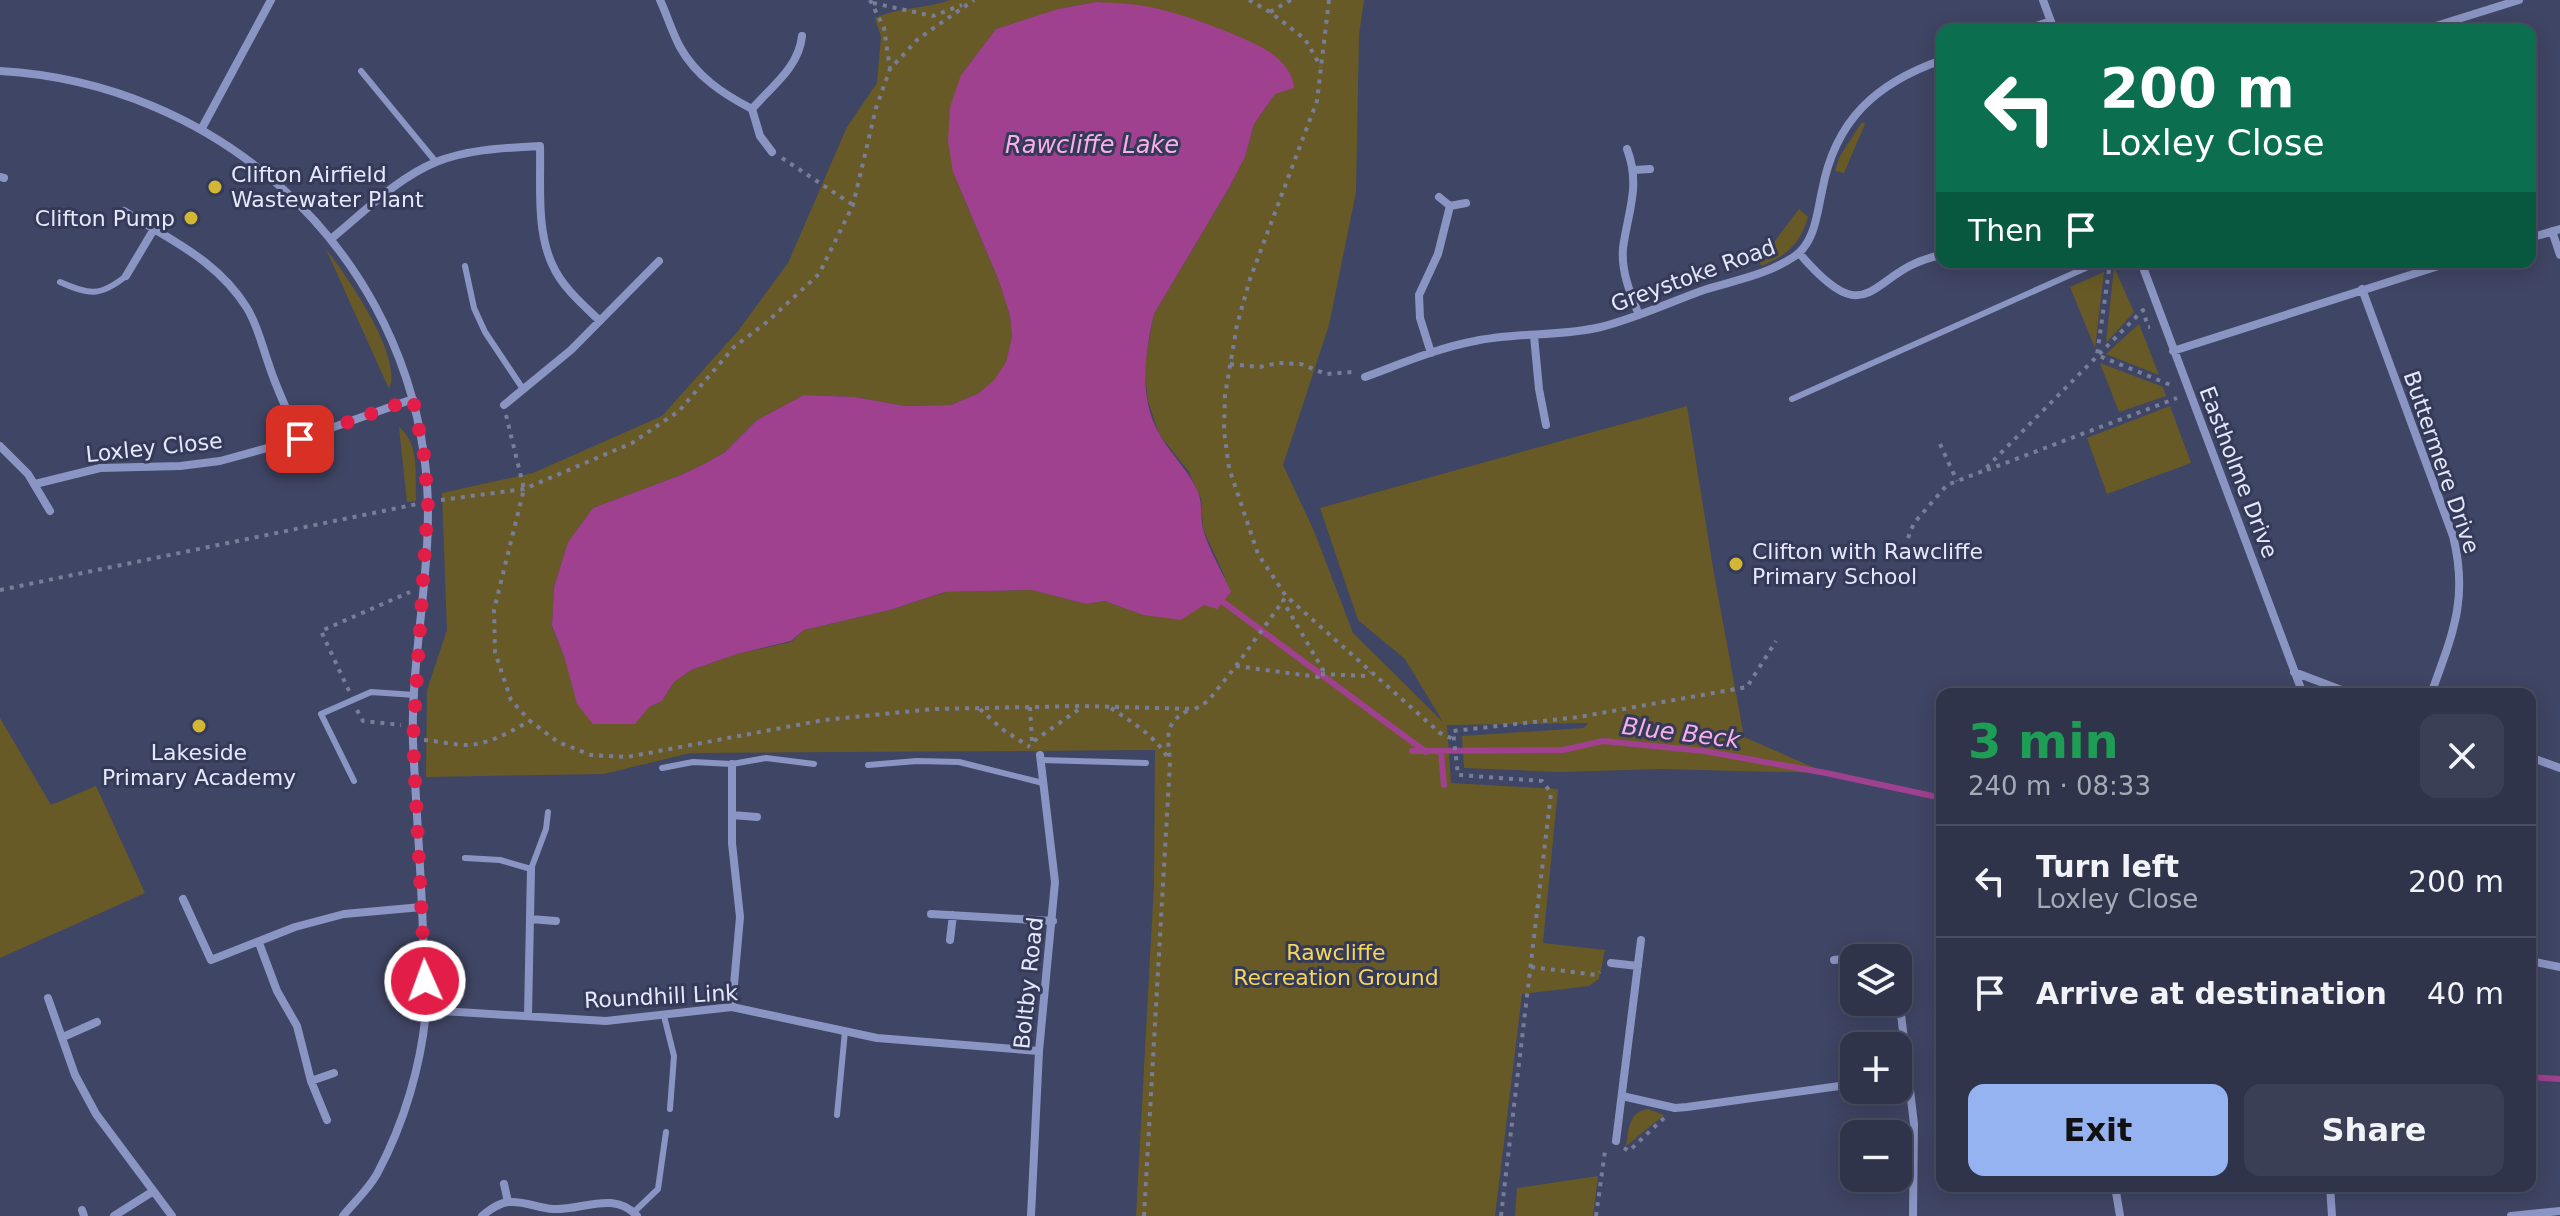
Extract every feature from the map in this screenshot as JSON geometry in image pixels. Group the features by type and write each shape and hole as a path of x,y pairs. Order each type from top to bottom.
{"street":[{"path":"202,128 271,0"},
{"path":"660,0 680,46 691,62 708,81 752,109 760,136 772,152"},
{"path":"2043,0 2053,24"},
{"path":"2442,24 2519,0"},
{"path":"752,109 788,71 801,46 802,36"},
{"name":"Greystoke Road","path":"1365,377 1474,341 1579,331 1639,315 1762,274 1799,253 1808,241 1832,152 1845,127 1860,108 1881,89 1936,62"},
{"path":"0,71 55,76 137,98 202,128 269,176 331,239 379,312 413,399 424,455 428,502 413,739 426,1010 413,1088 377,1174 343,1216"},
{"path":"331,239 402,182 436,162 472,152 540,146 545,243 552,264 565,285 600,321"},
{"path":"1627,149 1635,170 1623,249 1624,271 1639,315"},
{"path":"1635,170 1650,169"},
{"path":"1439,197 1450,206 1466,203"},
{"path":"1431,353 1420,318 1419,295 1438,254 1450,206"},
{"path":"124,211 208,263 228,282 247,308 260,334 279,393 300,439"},
{"path":"126,276 154,229"},
{"path":"2536,236 2556,230 2560,255"},
{"path":"1799,253 1826,283 1850,295 1868,295 1908,265 1936,257"},
{"path":"504,405 571,350 659,261"},
{"name":"Eastholme Drive","path":"2143,268 2301,688"},
{"path":"2173,351 2431,268"},
{"name":"Buttermere Drive","path":"2362,289 2459,559 2461,597 2433,688"},
{"path":"1534,336 1546,425"},
{"name":"Loxley Close","path":"35,484 100,468 180,466 220,461 300,439 413,399"},
{"path":"0,446 35,484 50,511"},
{"path":"2294,672 2336,688"},
{"name":"Boltby Road","path":"1031,1216 1039,1051 1055,882 1040,757"},
{"path":"2536,759 2560,768"},
{"path":"732,764 732,843 740,917 732,1007"},
{"path":"732,815 757,817"},
{"path":"528,1015 531,869"},
{"path":"183,899 211,960 295,927 344,914 422,907"},
{"path":"931,914 1053,921"},
{"path":"950,940 953,915"},
{"path":"530,919 556,921"},
{"path":"1616,1141 1641,940"},
{"path":"259,943 277,991 297,1026 311,1081 327,1120"},
{"path":"1834,960 1840,959"},
{"path":"2536,962 2560,967"},
{"path":"1611,963 1638,966"},
{"path":"48,998 75,1075 96,1114 172,1216"},
{"name":"Roundhill Link","path":"426,1010 606,1021 732,1007 877,1038 1039,1051"},
{"path":"63,1037 97,1022"},
{"path":"311,1081 334,1073"},
{"path":"1622,1096 1675,1108 1840,1086"},
{"path":"1912,1104 1913,1216"},
{"path":"504,1184 508,1202"},
{"path":"114,1216 152,1192"},
{"path":"2116,1192 2120,1216"},
{"path":"2330,1192 2332,1216"},
{"path":"482,1216 508,1202 552,1209 574,1209 595,1203 617,1204 636,1214"},
{"path":"2511,1216 2560,1211"}],"lane":[{"path":"361,71 436,162"},
{"path":"465,266 474,308 485,332 523,389"},
{"path":"1792,399 2086,268"},
{"path":"60,282 86,294 110,289 126,276"},
{"path":"354,781 321,714 371,692 415,695"},
{"path":"1040,757 1146,763"},
{"path":"662,768 693,762 732,764 766,758 814,764"},
{"path":"868,765 959,762 1043,783"},
{"path":"465,858 500,860 531,869 546,829 548,812"},
{"path":"664,1016 674,1056 670,1109"},
{"path":"837,1115 845,1031"},
{"path":"636,1214 658,1189 666,1132"}],"path":[{"path":"871,1 933,16 974,0"},
{"path":"1249,0 1305,39 1322,69"},
{"path":"1270,12 1291,0"},
{"path":"1236,666 1318,677 1323,670 1258,554 1229,468 1224,431 1230,364 1250,279 1317,101 1329,0"},
{"path":"871,1 884,28 890,69"},
{"path":"0,590 428,502 524,489 632,443 679,411 734,347 767,322 819,274 853,205 876,108 890,69 918,39 968,3"},
{"path":"772,152 853,205"},
{"path":"2097,355 2109,268"},
{"path":"1983,471 2143,310 2148,327 2164,322"},
{"path":"2097,355 2190,393"},
{"path":"1230,364 1260,367 1278,363 1301,364 1326,374 1353,372 1365,377"},
{"path":"1908,538 1914,523 1947,485 2190,393"},
{"path":"504,405 524,489 494,610 495,652 511,700 530,721 558,742 591,755 627,757 824,720 933,709 1083,706 1195,709 1208,701 1284,598"},
{"path":"1940,444 1957,481"},
{"path":"321,631 425,586"},
{"path":"1284,598 1440,733 1453,739"},
{"path":"1501,1216 1551,793 1542,781 1458,775 1453,731 1579,717 1747,687 1776,641"},
{"path":"1320,674 1366,676 1370,672"},
{"path":"1032,745 1083,706"},
{"path":"1030,707 1032,755 1040,757"},
{"path":"1109,707 1141,728 1162,747 1170,762"},
{"path":"979,708 1002,729 1032,745"},
{"path":"1144,1216 1170,762 1168,734 1171,723 1191,709"},
{"path":"413,739 479,744 503,736 530,721"},
{"path":"1531,967 1597,975 1611,963"},
{"path":"1596,1216 1605,1151 1616,1141 1629,1151 1675,1108"}],"green space":[{"name":"Rawcliffe Recreation Ground","path":"950,0 1364,0 1359,35 1356,192 1329,325 1283,465 1314,531 1353,633 1443,722 1405,659 1358,620 1320,508 1687,406 1744,737 1826,773 1661,769 1559,772 1464,768 1462,736 1584,728 1588,723 1447,725 1451,783 1558,789 1543,943 1605,950 1599,979 1589,986 1522,994 1495,1216 1136,1216 1154,884 1155,750 690,753 604,774 426,777 427,690 447,630 442,493 533,473 662,416 738,331 788,263 847,127 877,83 881,37 875,18","holes":["1096,2 1275,94 1254,124 1245,157 1230,186 1154,314 1144,366 1148,401 1159,434 1189,472 1201,499 1203,529 1225,577 1143,615 1105,601 1086,604 1032,590 946,592 890,610 804,630 791,642 737,654 691,670 674,682 662,701 649,707 565,659 552,627 554,587 568,542 593,508 706,463 725,452 757,420 804,395 855,397 905,406 951,405 979,393 995,380 1006,362 1012,337 1010,316 999,281 953,172 961,75 996,29 1059,9"]},
{"path":"1862,122 1865,124 1844,173 1835,171 1840,156"},
{"path":"1799,209 1808,217 1797,241 1779,258 1762,266 1759,262"},
{"path":"326,249 359,296 381,337 391,375 389,389"},
{"path":"2114,268 2114,268 2134,312 2106,343"},
{"path":"2104,272 2095,348 2070,287"},
{"path":"2139,324 2159,375 2106,354"},
{"path":"2100,363 2163,387 2166,396 2119,412"},
{"path":"2170,406 2191,463 2107,494 2087,438"},
{"path":"399,427 406,434 413,451 416,501 407,502"},
{"path":"0,718 51,805 96,786 145,893 0,958"},
{"path":"1648,1109 1664,1115 1626,1146 1633,1118"},
{"path":"1598,1176 1593,1216 1515,1216 1517,1188"}],"water":[{"name":"Rawcliffe Lake","path":"1096,2 1159,9 1234,34 1275,56 1292,77 1294,88 1275,94 1254,124 1245,157 1230,186 1154,314 1146,360 1146,391 1153,421 1198,492 1206,537 1231,592 1217,609 1204,605 1181,620 1143,615 1105,601 1086,604 1032,590 945,592 890,610 804,630 791,641 737,654 691,670 674,682 662,701 649,707 635,724 593,724 577,704 552,626 554,587 568,542 593,508 706,463 725,452 757,420 804,395 855,397 905,406 951,405 979,393 995,379 1006,362 1012,337 1010,316 999,281 953,172 948,141 950,107 961,75 996,29 1058,9"}],"waterway":[{"path":"1223,602 1426,752"},
{"name":"Blue Beck","path":"1412,751 1563,750 1603,741 1704,751 1936,797"},
{"path":"1441,752 1444,785"},
{"name":"Blue Beck","path":"2536,1077 2560,1079"}],"place":[{"name":"Clifton Airfield Wastewater Plant","path":"215,187"},
{"name":"Clifton Pump","path":"191,218"},
{"name":"Clifton with Rawcliffe Primary School","path":"1736,564"},
{"name":"Lakeside Primary Academy","path":"199,726"}],"route":[{"path":"300,439 413,399 424,455 428,502 413,739 425,981"}]}
